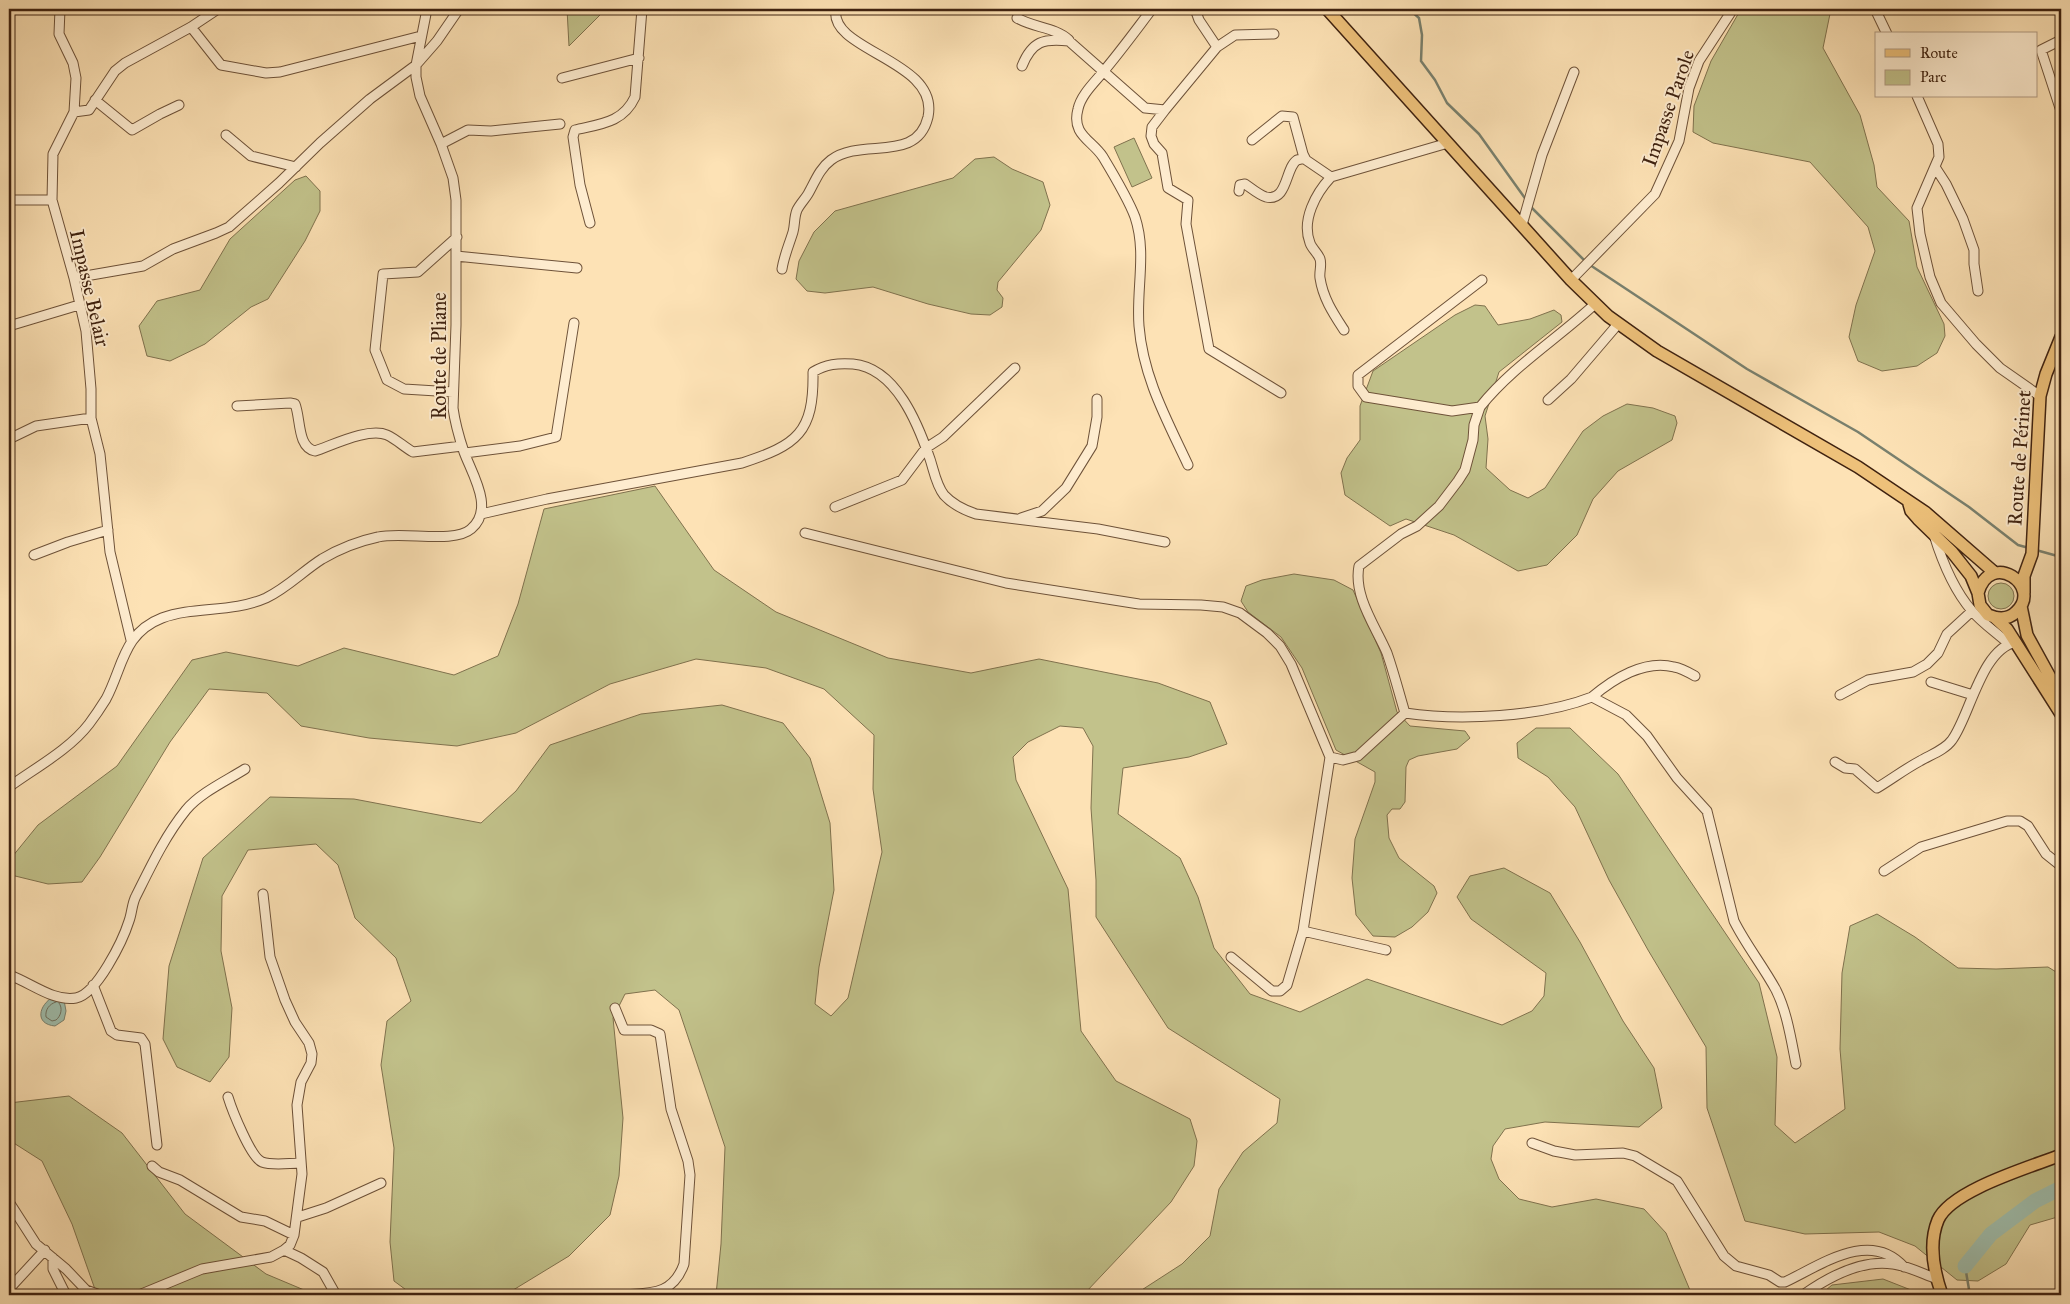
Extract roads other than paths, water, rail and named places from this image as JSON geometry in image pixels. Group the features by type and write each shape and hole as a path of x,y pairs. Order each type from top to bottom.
{"main road":[{"path":"1327,9 1571,280 1595,304 1618,324 1671,360 1858,467 1932,518 2000,573 2018,580 2024,592 2021,606 2016,613 2008,617 1988,615 1980,605 1978,593 1971,576 1912,511 1908,502"},
{"name":"Route de Périnet","path":"2024,592 2024,576 2032,553 2040,396 2046,374 2061,337"},
{"name":"Route de Périnet","path":"2000,573 2023,565 2032,553"},
{"path":"1978,593 1984,580 2000,573"},
{"path":"2021,606 2027,635 2061,698"},
{"path":"1994,617 2007,629 2013,643 2061,714"},
{"path":"1942,1295 1933,1256 1938,1220 1945,1209 1956,1200 1986,1184 2061,1155"}],"street":[{"name":"Impasse Belair","path":"60,9 59,34 73,63 76,78 74,112 53,154 52,200 74,278 86,331 91,389 91,418 100,454 110,552 131,640"},
{"path":"74,112 90,110 107,80 125,63 191,27 218,9"},
{"name":"Route de Pliane","path":"428,9 416,65 420,96 441,144 455,188 457,237 453,392 455,421 477,482 482,503 481,514"},
{"path":"74,278 143,266 173,249 229,227 296,168 320,142 416,65 437,41 459,9"},
{"path":"590,223 576,160 574,130 616,119 630,109 635,98 642,9"},
{"path":"782,269 797,210 820,170 831,160 851,150 900,146 910,143 925,125 928,115 928,98 919,83 895,64 866,48 845,31 838,24 836,9"},
{"path":"1152,9 1103,72 1091,84 1078,109 1077,124 1084,139 1101,155 1135,217 1142,253 1138,310 1143,359 1157,398 1188,465"},
{"path":"1194,9 1217,47"},
{"name":"Impasse Parole","path":"1571,280 1655,194 1679,140 1689,88 1699,61 1732,9"},
{"path":"1875,9 1886,32"},
{"path":"1017,18 1035,26 1062,34 1145,108 1165,110"},
{"path":"191,27 221,65 266,73 280,72 421,36"},
{"path":"1274,34 1235,35 1217,47 1152,127 1151,136 1154,144 1162,153 1168,188 1188,200 1186,224 1209,349 1281,394"},
{"path":"1022,66 1026,55 1043,40 1069,41"},
{"path":"2061,40 2041,50 2061,112"},
{"path":"562,78 639,58"},
{"path":"1522,225 1542,155 1574,72"},
{"path":"1918,98 1938,144 1939,157 1917,208 1920,234 1930,277 1941,303 1976,344 2000,368 2040,396"},
{"path":"95,100 132,130 160,114 179,106"},
{"path":"1252,140 1282,116 1293,117 1305,158 1331,177"},
{"path":"441,144 468,130 492,130 560,124"},
{"path":"226,135 251,156 296,168"},
{"path":"1344,330 1329,307 1321,282 1320,258 1310,244 1307,232 1308,218 1320,189 1331,177 1448,143"},
{"path":"1239,191 1240,185 1245,184 1265,197 1274,197 1279,194 1293,165 1297,160 1305,158"},
{"path":"1935,167 1946,184 1963,219 1974,250 1978,291"},
{"path":"9,200 52,200"},
{"path":"453,392 404,389 387,380 375,350 383,274 418,272 457,237"},
{"path":"456,256 577,268"},
{"path":"1480,407 1452,411 1366,397 1358,386 1358,375 1482,280"},
{"path":"1405,713 1387,654 1362,599 1357,574 1359,566 1400,534 1417,526 1439,506 1466,470 1473,440 1474,425 1480,407 1496,387 1595,304"},
{"path":"9,326 79,306"},
{"path":"237,406 295,404 304,444 310,450 316,451 362,435 375,433 386,434 413,452 520,446 556,437 574,323"},
{"path":"1548,400 1571,379 1618,324"},
{"path":"9,787 66,747 88,725 106,698 131,640 147,626 163,618 243,606 266,597 340,550 379,536 401,534 460,535 471,529 481,514 547,499 742,464 771,454 791,443 804,428 814,398 813,372 824,365 862,365 878,372 898,393 915,422 938,485 953,503 962,509 976,514 1098,529 1165,542"},
{"path":"836,507 902,480 926,448 944,437 1016,368"},
{"path":"1018,519 1042,510 1066,488 1092,446 1097,417 1097,399"},
{"path":"9,439 36,426 91,418"},
{"path":"34,555 108,530"},
{"path":"805,533 1006,583 1139,604 1223,607 1240,613 1267,633 1280,646 1291,664 1330,757 1303,931 1287,985 1280,991 1272,991 1231,957"},
{"path":"1835,762 1845,768 1855,769 1878,788 1951,741 1987,667 2013,643 1972,611 1952,580 1934,534"},
{"path":"1840,694 1868,680 1910,673 1927,664 1938,653 1947,634 1972,611"},
{"path":"1330,757 1343,760 1358,756 1405,713 1466,717 1531,712 1576,703 1592,697 1614,679 1648,667 1673,666 1695,676"},
{"path":"1931,682 1973,695"},
{"path":"1592,697 1626,715 1647,736 1677,778 1707,811 1734,920 1776,990 1786,1016 1796,1064"},
{"path":"9,975 26,981 43,992 62,998 78,998 98,981 118,949 129,922 135,898 169,832 197,799 245,769"},
{"path":"1884,872 1921,847 2007,821 2022,822 2028,826 2046,854 2061,866"},
{"path":"139,1295 202,1270 271,1257 290,1245 294,1236 298,1217 302,1174 297,1105 301,1082 311,1064 312,1054 309,1043 294,1022 270,957 263,894"},
{"path":"1303,931 1386,950"},
{"path":"93,985 111,1031 117,1034 141,1038 145,1044 157,1145"},
{"path":"614,1008 624,1030 651,1030 660,1034 671,1109 688,1161 690,1175 684,1264 679,1278 670,1286 658,1291 623,1295"},
{"path":"228,1097 250,1150 256,1158 267,1163 301,1163"},
{"path":"1532,1143 1575,1156 1623,1153 1636,1156 1677,1182 1724,1256 1736,1266 1769,1275 1780,1282 1785,1282 1845,1253 1863,1250 1876,1250 1894,1256 1904,1267"},
{"path":"152,1166 159,1172 188,1184 241,1217 265,1221 294,1236"},
{"path":"298,1217 326,1208 381,1182"},
{"path":"9,1202 36,1244 45,1250 86,1290 100,1295"},
{"path":"9,1288 45,1250"},
{"path":"284,1250 323,1272 336,1295"},
{"path":"53,1258 53,1269 66,1295"},
{"path":"1802,1295 1838,1275 1858,1267 1877,1263 1893,1264 1937,1279"}],"water":[{"path":"53,997 64,1000 66,1011 64,1020 55,1026 48,1025 41,1018 44,1005"}],"waterway":[{"path":"1409,9 1419,18 1422,35 1421,61 1435,80 1447,103 1479,134 1527,201"},
{"path":"1530,206 1587,263 1747,369 1858,432 1969,507 2018,545 2029,548"},
{"path":"2036,550 2061,557"},
{"path":"1965,1266 1991,1234 2035,1201 2061,1188"},
{"path":"1965,1266 1970,1295"}]}
